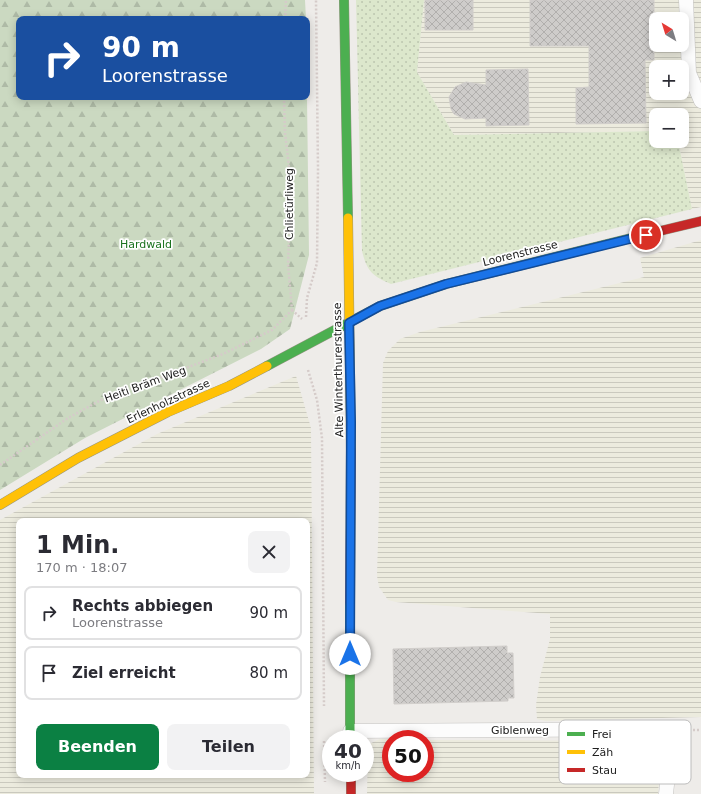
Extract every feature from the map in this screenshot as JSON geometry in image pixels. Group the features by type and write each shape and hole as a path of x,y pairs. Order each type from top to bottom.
{"street":[{"name":"Alte Winterthurerstrasse","path":"344,0 351,422 350,730"},
{"name":"Loorenstrasse","path":"349,323 380,306 446,284 701,221"},
{"name":"Erlenholzstrasse","path":"0,505 78,458 168,412 229,386 349,323"},
{"path":"351,782 351,794"}],"lane":[{"path":"686,0 689,73 701,101"},
{"name":"Giblenweg","path":"374,735 559,732"},
{"name":"Giblenweg","path":"666,794 667,784"}],"path":[{"path":"285,16 286,0"},
{"path":"292,310 306,322 307,298 317,263 318,161 316,0"},
{"name":"Chlietürliweg","path":"284,100 285,133 291,184 288,264 292,310"},
{"name":"Heiti Bräm Weg","path":"0,465 68,418 101,400 223,354 272,330 292,310"},
{"path":"307,369 317,400 322,438 324,707"},
{"path":"325,782 325,786"}],"shaded area":[{"path":"424,0 701,0 701,207 692,209 679,148 689,148 689,108 649,108 649,131 454,135 417,72"},
{"path":"701,240 701,717 546,721 537,719 536,705 540,677 550,639 550,614 396,602 388,600 379,587 377,576 383,363 388,351 400,339 420,332 644,277 640,258"},
{"path":"296,376 311,428 314,794 0,794 0,520 157,434"},
{"path":"380,739 382,739 382,782 434,782 434,740 559,741 559,784 659,784 658,794 367,794 367,782 374,782 374,742"}],"green space":[{"name":"Hardwald","path":"0,0 305,0 306,16 16,16 16,100 307,100 309,255 290,329 261,349 85,438 0,490"},
{"path":"356,0 424,0 417,72 454,135 649,131 649,148 679,148 692,209 391,284 371,272 362,251"}],"building":[{"path":"425,0 473,0 473,30 425,30"},
{"path":"530,0 654,0 654,12 649,12 649,52 654,52 654,60 645,60 646,123 576,124 576,88 589,87 589,46 530,46"},
{"path":"528,69 529,125 486,126 486,118 465,119 454,114 451,109 449,97 455,87 466,82 486,85 486,70"},
{"path":"507,646 507,653 513,653 514,698 508,698 508,701 394,704 393,649"}],"traffic: fast":[{"path":"344,0 348,218"},
{"path":"267,366 380,306 446,284 635,237"},
{"path":"350,603 350,730"}],"traffic: slow":[{"path":"348,218 351,450"},
{"path":"0,505 78,458 168,412 229,386 267,366"}],"traffic: jam":[{"path":"635,237 701,221"},
{"path":"350,603 351,450"},
{"path":"351,782 351,794"}],"route":[{"path":"350,654 351,422 349,323 380,306 406,296 446,284 646,235"}]}
